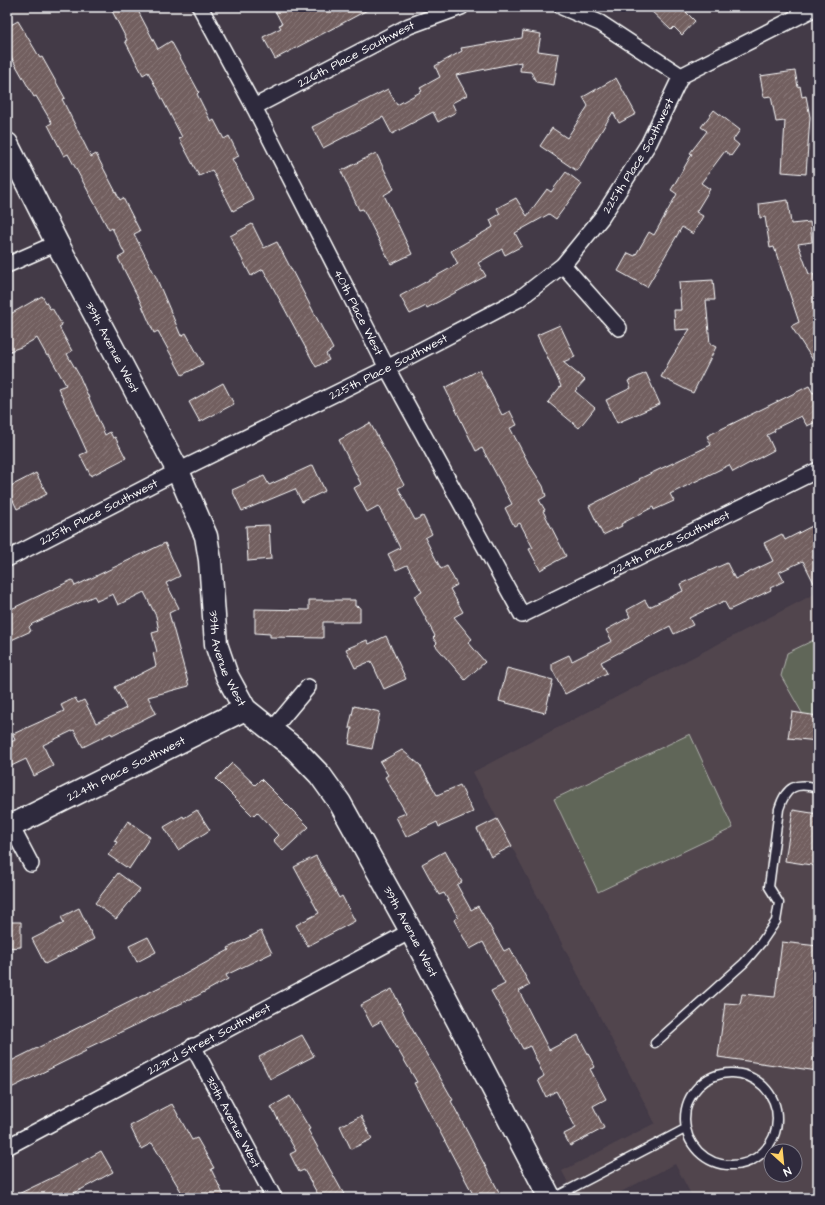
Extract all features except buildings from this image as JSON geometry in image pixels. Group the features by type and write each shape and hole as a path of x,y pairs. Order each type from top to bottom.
{"street":[{"name":"40th Place West","path":"200,7 254,107 387,368 522,615"},
{"name":"226th Place Southwest","path":"254,107 409,26 461,7"},
{"path":"562,7 600,23 681,76 816,9"},
{"name":"225th Place Southwest","path":"7,559 178,471 387,368 519,299 563,265 602,217 649,144 681,76"},
{"name":"39th Avenue West","path":"7,144 57,243 178,471 206,536 210,560 216,644 227,676 245,709 295,749 320,775 340,803 411,931 552,1198"},
{"path":"7,265 57,243"},
{"path":"563,265 619,328"},
{"name":"224th Place Southwest","path":"522,615 818,470"},
{"path":"272,730 308,687"},
{"name":"224th Place Southwest","path":"9,827 245,709"},
{"path":"9,827 31,864"},
{"name":"223rd Street Southwest","path":"7,1146 411,931"},
{"name":"38th Avenue West","path":"193,1046 274,1198"}],"lane":[{"path":"655,1043 744,963 761,943 776,921 779,902 770,887 778,822 783,798 791,788 798,785 804,784 818,788"},
{"path":"730,1072 747,1075 762,1084 773,1098 778,1115 776,1133 768,1148 754,1160 738,1166 720,1165 704,1158 691,1145 685,1129 686,1106 698,1086 712,1076 730,1072"},
{"path":"552,1198 685,1129"}],"shaded area":[{"path":"818,592 818,1198 693,1198 675,1164 609,1198 576,1198 562,1171 655,1123 473,772"}],"green space":[{"path":"818,638 818,741 781,676 787,653"},
{"path":"690,734 733,828 598,892 554,799"}]}
